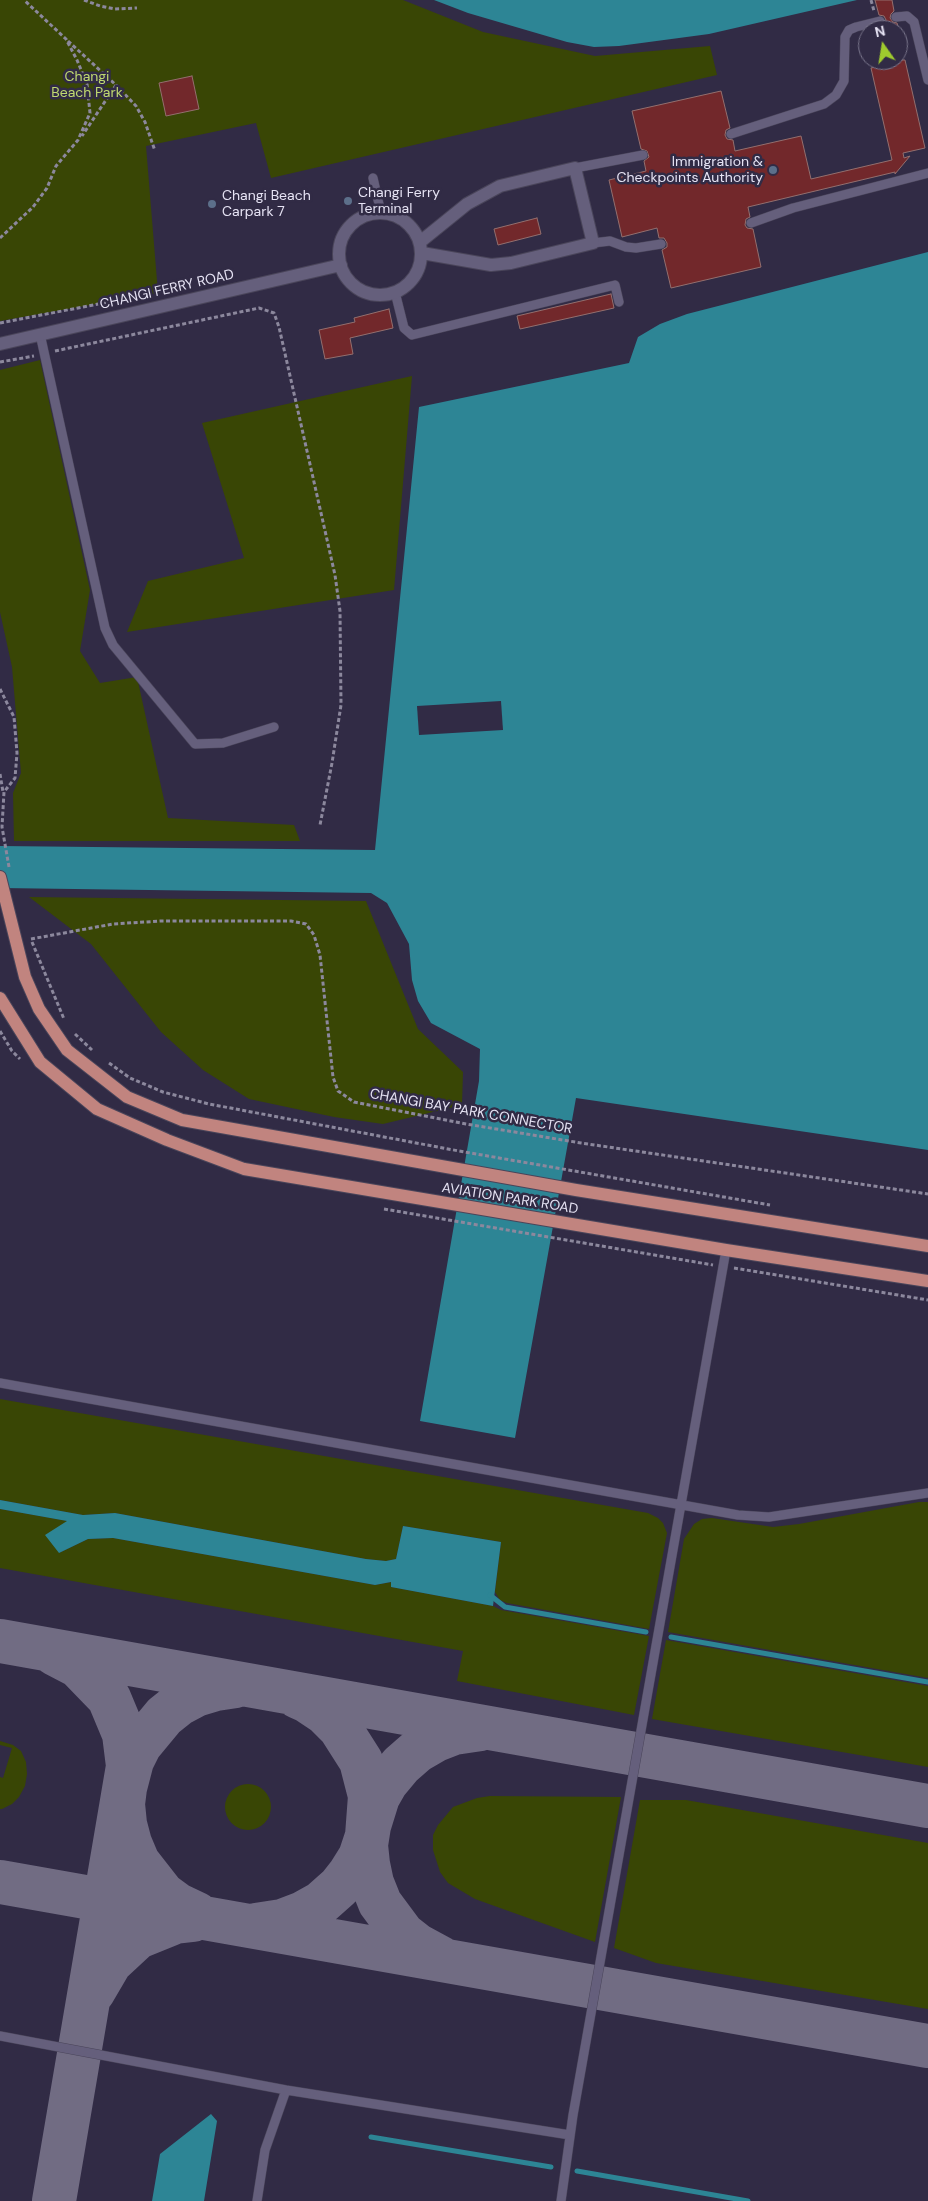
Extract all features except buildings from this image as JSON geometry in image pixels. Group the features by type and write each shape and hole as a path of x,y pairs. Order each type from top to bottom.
{"main road":[{"name":"AVIATION PARK ROAD","path":"5,874 5,902 25,977 39,1009 67,1050 127,1097 182,1120 576,1190 928,1246"},
{"name":"AVIATION PARK ROAD","path":"0,998 40,1062 97,1109 167,1140 244,1169 726,1250 928,1281"}],"street":[{"path":"576,168 593,243 511,263 492,265 420,247 467,204 500,186 576,168"},
{"path":"381,213 397,216 411,227 420,247 418,270 409,283 394,292 378,295 362,291 348,280 341,265 340,246 347,229 362,217 381,213"},
{"name":"CHANGI FERRY ROAD","path":"0,344 341,265"}],"lane":[{"path":"896,17 907,16 914,22 928,80"},
{"path":"731,134 824,104 836,95 844,81 845,37 849,30 858,26"},
{"path":"576,168 642,155"},
{"path":"751,223 793,208 928,173"},
{"path":"373,178 381,213"},
{"path":"593,243 610,241 626,248 661,244"},
{"path":"394,292 404,328 412,334 615,285 619,302"},
{"path":"40,334 105,628 113,645 195,744 223,743 274,727"},
{"path":"561,2201 570,2135 726,1250"},
{"path":"0,1383 738,1515 769,1517 928,1493"},
{"path":"0,2036 286,2090 570,2135"},
{"path":"257,2201 265,2150 286,2090"}],"path":[{"path":"24,0 116,85 136,106 145,122 155,151"},
{"path":"84,0 115,9 137,8"},
{"path":"66,39 83,73 89,96 90,113 78,140"},
{"path":"0,238 33,207 47,188 56,166 78,140 116,85"},
{"path":"0,362 259,308 274,313 279,327 335,575 340,611 341,705 320,825"},
{"path":"0,689 14,717 17,753 15,778 4,792"},
{"path":"0,774 4,792 2,827 5,874"},
{"name":"CHANGI BAY PARK CONNECTOR","path":"97,1054 68,1028 31,939 113,924 151,921 291,921 306,924 314,935 320,955 333,1077 338,1092 354,1102 466,1124 581,1143 928,1194"},
{"path":"104,1059 130,1078 164,1092 190,1099 459,1151 772,1205"},
{"path":"382,1208 928,1300"}],"green space":[{"name":"Changi Beach Park","path":"0,0 403,0 483,32 595,56 710,46 717,75 271,178 256,123 146,146 158,293 0,321"},
{"path":"40,360 90,590 80,651 100,683 137,677 168,818 294,825 300,841 14,841 13,793 21,773 12,667 0,612 0,370"},
{"path":"412,376 394,590 127,632 148,581 244,558 202,423"},
{"path":"29,897 366,901 418,1029 463,1072 462,1105 383,1124 334,1117 249,1099 203,1070 161,1032 91,944"},
{"path":"0,1399 648,1513 663,1523 667,1533 649,1629 507,1603 500,1600 495,1592 501,1542 403,1526 396,1559 386,1561 366,1559 115,1513 83,1515 0,1500"},
{"path":"928,1502 928,1678 668,1632 684,1539 694,1524 702,1519 712,1518 773,1527"},
{"path":"0,1509 68,1521 59,1553 88,1539 113,1538 375,1585 392,1582 391,1587 493,1606 501,1610 649,1636 634,1715 457,1681 463,1651 0,1568"},
{"path":"666,1640 928,1686 928,1767 652,1719"},
{"path":"0,1741 13,1745 21,1751 26,1762 27,1774 25,1786 19,1797 12,1804 2,1809 0,1809 0,1777 3,1778 12,1748 0,1745"},
{"path":"243,1784 253,1784 265,1790 270,1798 270,1816 265,1824 257,1829 243,1830 235,1827 228,1820 225,1812 225,1802 228,1794 235,1787"},
{"path":"490,1796 621,1797 595,1942 475,1899 448,1883 440,1872 433,1850 433,1835 438,1825 453,1807 477,1798"},
{"path":"640,1800 686,1800 928,1843 928,2009 656,1963 614,1948"}],"shaded area":[{"path":"434,0 857,0 709,34 619,46 594,47 567,42 468,13"},
{"path":"928,252 928,1150 576,1098 515,1438 420,1421 479,1081 480,1049 431,1023 418,1001 412,980 409,944 387,903 371,893 0,888 0,846 375,850 419,407 629,363 638,337 660,324 687,314"},
{"path":"0,1500 83,1515 115,1513 366,1559 386,1561 396,1559 403,1526 501,1542 493,1606 391,1587 391,1582 375,1585 113,1538 88,1539 59,1553 45,1535 67,1521 0,1509"},
{"path":"211,2114 217,2121 204,2201 152,2201 160,2154"}],"pier":[{"path":"501,701 503,730 419,735 417,706"}],"waterway":[{"path":"490,1595 505,1607 646,1632"},
{"path":"671,1637 928,1682"},
{"path":"371,2137 551,2167"},
{"path":"577,2171 748,2201"}],"taxiway":[{"path":"0,1641 928,1806"},
{"path":"54,2201 128,1766 124,1734 109,1698 78,1666 55,1654"},
{"path":"197,1914 178,1905 163,1894 138,1862 125,1824 123,1804 125,1788 132,1761 140,1745 164,1716 179,1704 196,1695 236,1686"},
{"path":"256,1925 282,1921 303,1913 321,1903 339,1887 350,1873 360,1857 367,1836 370,1796 361,1761 340,1728 325,1713 298,1697"},
{"path":"441,1958 417,1945 403,1934 380,1903 372,1883 368,1864 366,1845 369,1826 378,1797 386,1783 401,1765 417,1751 436,1740 454,1733 481,1729"},
{"path":"0,1882 928,2046"},
{"path":"93,1992 110,1963 138,1937 175,1922 193,1920"}],"place":[{"name":"Immigration & Checkpoints Authority","path":"773,170"},
{"name":"Changi Ferry Terminal","path":"348,201"},
{"name":"Changi Beach Carpark 7","path":"212,204"}]}
